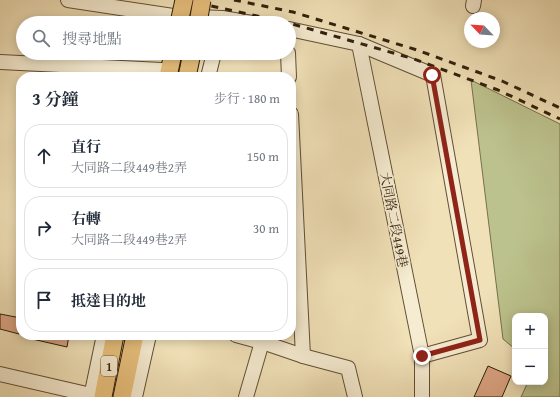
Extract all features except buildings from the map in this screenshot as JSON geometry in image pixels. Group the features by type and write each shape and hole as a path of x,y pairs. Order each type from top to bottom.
{"main road":[{"path":"177,16 184,0"},
{"path":"199,16 202,0"},
{"path":"164,72 170,60"},
{"path":"188,72 191,60"},
{"name":"1","path":"95,396 113,340"},
{"name":"1","path":"122,397 134,340"}],"street":[{"path":"68,0 150,16"},
{"path":"296,30 359,44 432,75 480,340 422,356"},
{"name":"大同路二段449巷","path":"359,44 422,356 422,397"},
{"path":"163,72 164,60"},
{"path":"209,72 212,60"},
{"path":"288,60 289,72"},
{"path":"0,62 125,72"},
{"path":"296,215 303,356"},
{"path":"0,374 95,396 103,340"},
{"path":"135,397 148,340"},
{"path":"255,340 303,356 348,368 355,397"},
{"path":"246,397 262,342"}],"green space":[{"path":"471,80 560,124 560,397 521,397 527,385 548,385 548,313 512,313 512,346 503,339"}],"railway":[{"path":"184,0 257,16"},
{"path":"234,0 293,12 417,50 502,81 560,108"},
{"path":"296,25 414,59 498,90 560,119"}],"route":[{"path":"422,356 480,340 432,75"}]}
